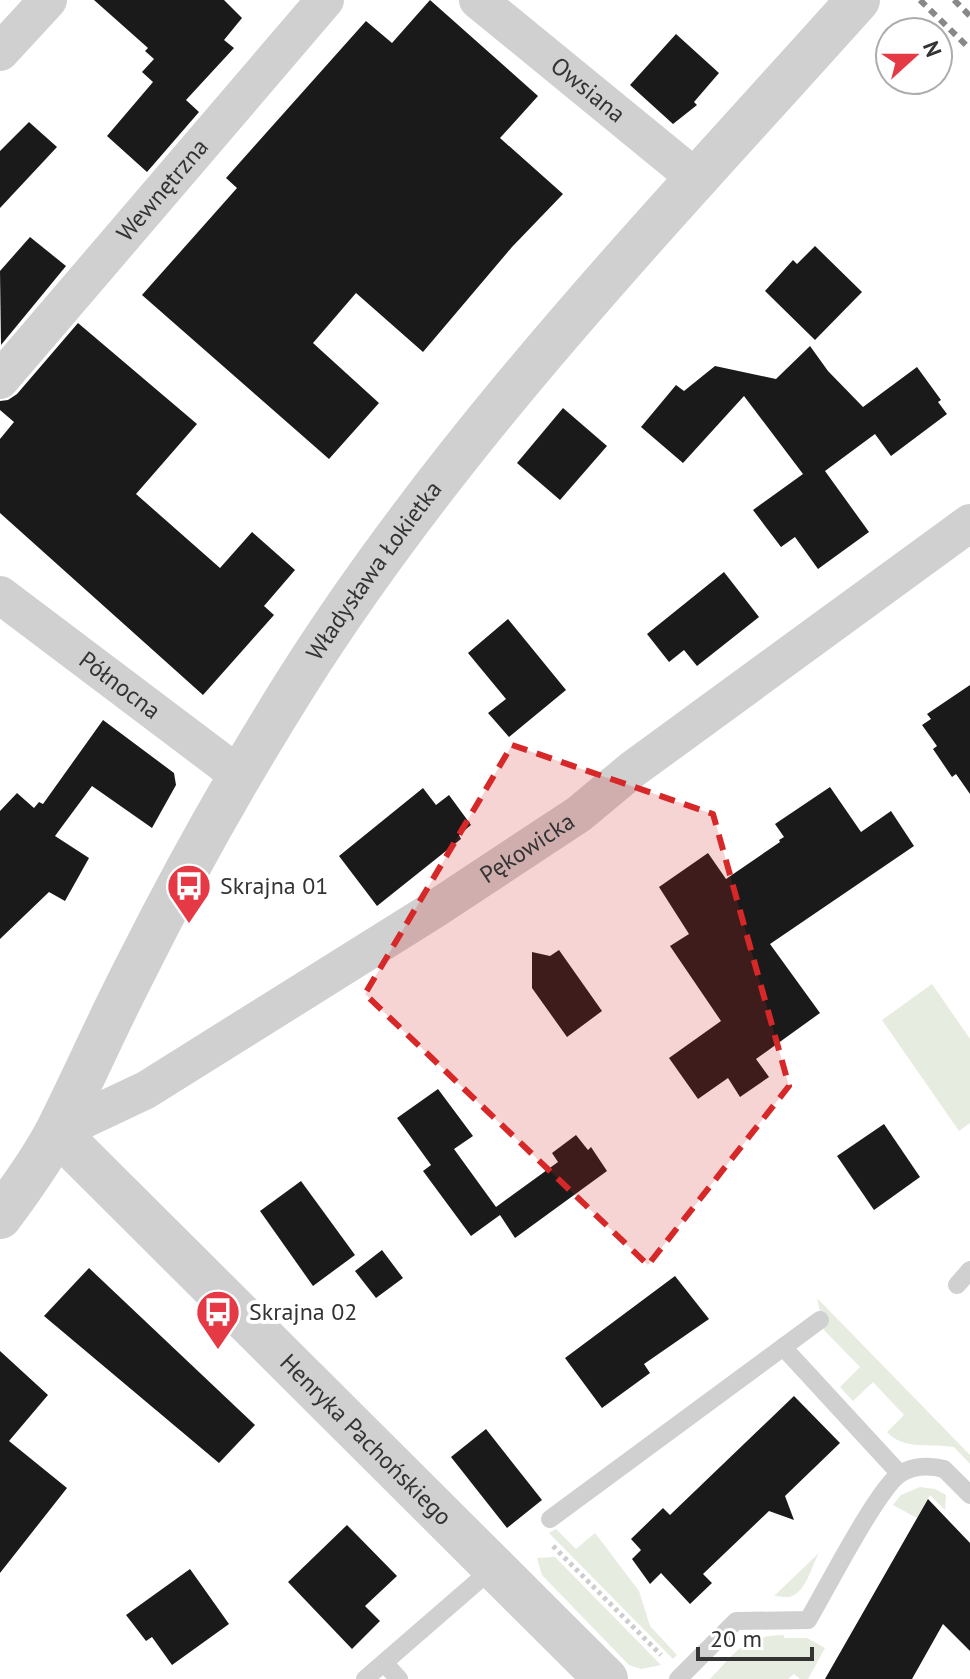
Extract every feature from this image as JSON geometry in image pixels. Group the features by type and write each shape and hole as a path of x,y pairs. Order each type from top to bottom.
{"street":[{"path":"0,52 48,0"},
{"name":"Wewnętrzna","path":"0,380 325,0"},
{"name":"Owsiana","path":"478,0 698,180"},
{"name":"Władysława Łokietka","path":"0,1217 57,1132 137,965 240,776 330,631 429,493 514,387 858,0"},
{"name":"Pękowicka","path":"57,1132 146,1090 435,909 579,814 633,769 970,523"},
{"name":"Północna","path":"0,595 240,776"},
{"name":"Henryka Pachońskiego","path":"57,1132 606,1679"}],"lane":[{"path":"957,1285 970,1270"},
{"path":"550,1519 820,1320"},
{"path":"783,1347 900,1474"},
{"path":"680,1678 736,1621 808,1620 878,1500 900,1474 922,1467 944,1469 970,1495"},
{"path":"365,1679 493,1568"},
{"path":"385,1664 399,1679"}],"path":[{"path":"548,1541 680,1678"}],"highlighted area":[{"path":"512,745 713,814 789,1086 648,1265 365,994"}],"shaded area":[{"path":"932,984 970,1039 970,1123 959,1131 882,1020"},
{"path":"817,1298 970,1455 970,1464 954,1447 910,1444 894,1438 887,1432 904,1415 873,1382 853,1401 840,1387 860,1367 824,1330"},
{"path":"920,1487 935,1489 946,1495 945,1510 930,1495 917,1518 893,1505 901,1495"},
{"path":"556,1529 576,1549 595,1533 639,1591 650,1626 677,1655 673,1659 549,1533"},
{"path":"819,1553 799,1592 789,1597 774,1596"},
{"path":"555,1557 661,1665 641,1669 629,1665 542,1575 537,1558"},
{"path":"784,1635 784,1638 807,1638 825,1648 808,1679 800,1679 794,1674 788,1679 710,1679 749,1642"}],"building":[{"path":"94,0 224,0 242,18 224,40 234,48 186,100 199,112 147,172 107,136 153,82 142,72 154,59 145,51 148,48"},
{"path":"430,0 538,96 500,138 563,194 512,247 423,352 356,293 313,343 379,403 329,459 142,295 237,188 226,178 366,21 392,43"},
{"path":"676,34 719,73 694,102 697,105 673,124 630,85"},
{"path":"29,122 57,147 0,208 0,151"},
{"path":"30,237 66,266 1,345 0,271"},
{"path":"815,246 862,292 815,340 765,291 793,260 797,264"},
{"path":"78,323 197,424 136,494 220,568 252,532 295,570 264,606 274,615 203,695 0,513 0,439 14,422 0,410 0,401 17,394"},
{"path":"810,346 828,371 863,407 917,367 941,400 938,402 947,414 891,456 875,434 825,471 869,532 818,569 795,537 781,547 753,510 803,474 744,396 683,463 641,427 676,385 684,391 715,366 776,379"},
{"path":"563,408 607,446 560,500 517,463"},
{"path":"724,572 759,617 697,666 684,650 669,662 647,634"},
{"path":"508,619 566,690 509,737 488,713 506,699 468,653"},
{"path":"970,685 970,794 956,774 952,777 933,749 937,746 922,725 931,719 927,714"},
{"path":"103,720 174,773 176,785 152,828 92,786 55,836 89,858 65,901 49,892 0,939 0,811 17,793 34,808 39,802 43,804"},
{"path":"830,787 861,832 891,811 914,846 770,944 820,1013 756,1059 769,1077 740,1097 728,1078 698,1099 669,1058 721,1021 670,946 689,934 659,887 708,853 726,879 780,842 784,837 775,824"},
{"path":"423,788 436,805 449,795 471,825 459,835 461,839 377,906 339,856"},
{"path":"559,950 602,1011 567,1037 532,988 532,952 550,956"},
{"path":"438,1089 473,1136 454,1149 496,1207 558,1162 552,1153 576,1135 588,1150 591,1147 607,1171 515,1238 500,1215 471,1236 423,1171 431,1165 397,1118"},
{"path":"884,1124 920,1177 874,1210 837,1156"},
{"path":"301,1181 355,1255 313,1286 260,1211"},
{"path":"382,1250 403,1278 376,1298 355,1271"},
{"path":"89,1268 255,1425 219,1463 44,1316"},
{"path":"675,1276 709,1319 644,1364 650,1373 602,1408 565,1358"},
{"path":"0,1351 48,1395 9,1441 67,1488 0,1573"},
{"path":"794,1396 840,1443 785,1496 794,1520 769,1511 703,1574 712,1583 690,1604 661,1573 650,1584 632,1559 641,1550 631,1539 663,1508 670,1515"},
{"path":"486,1429 542,1500 507,1528 451,1457"},
{"path":"928,1499 970,1543 970,1651 943,1624 912,1679 825,1679"},
{"path":"347,1525 397,1576 365,1606 380,1621 352,1649 288,1582"},
{"path":"190,1569 229,1624 172,1665 152,1637 146,1641 126,1615"}],"railway":[{"path":"920,0 970,49"},
{"path":"954,0 970,16"}],"place":[{"name":"Skrajna 01","path":"189,925"},
{"name":"Skrajna 02","path":"218,1351"}]}
